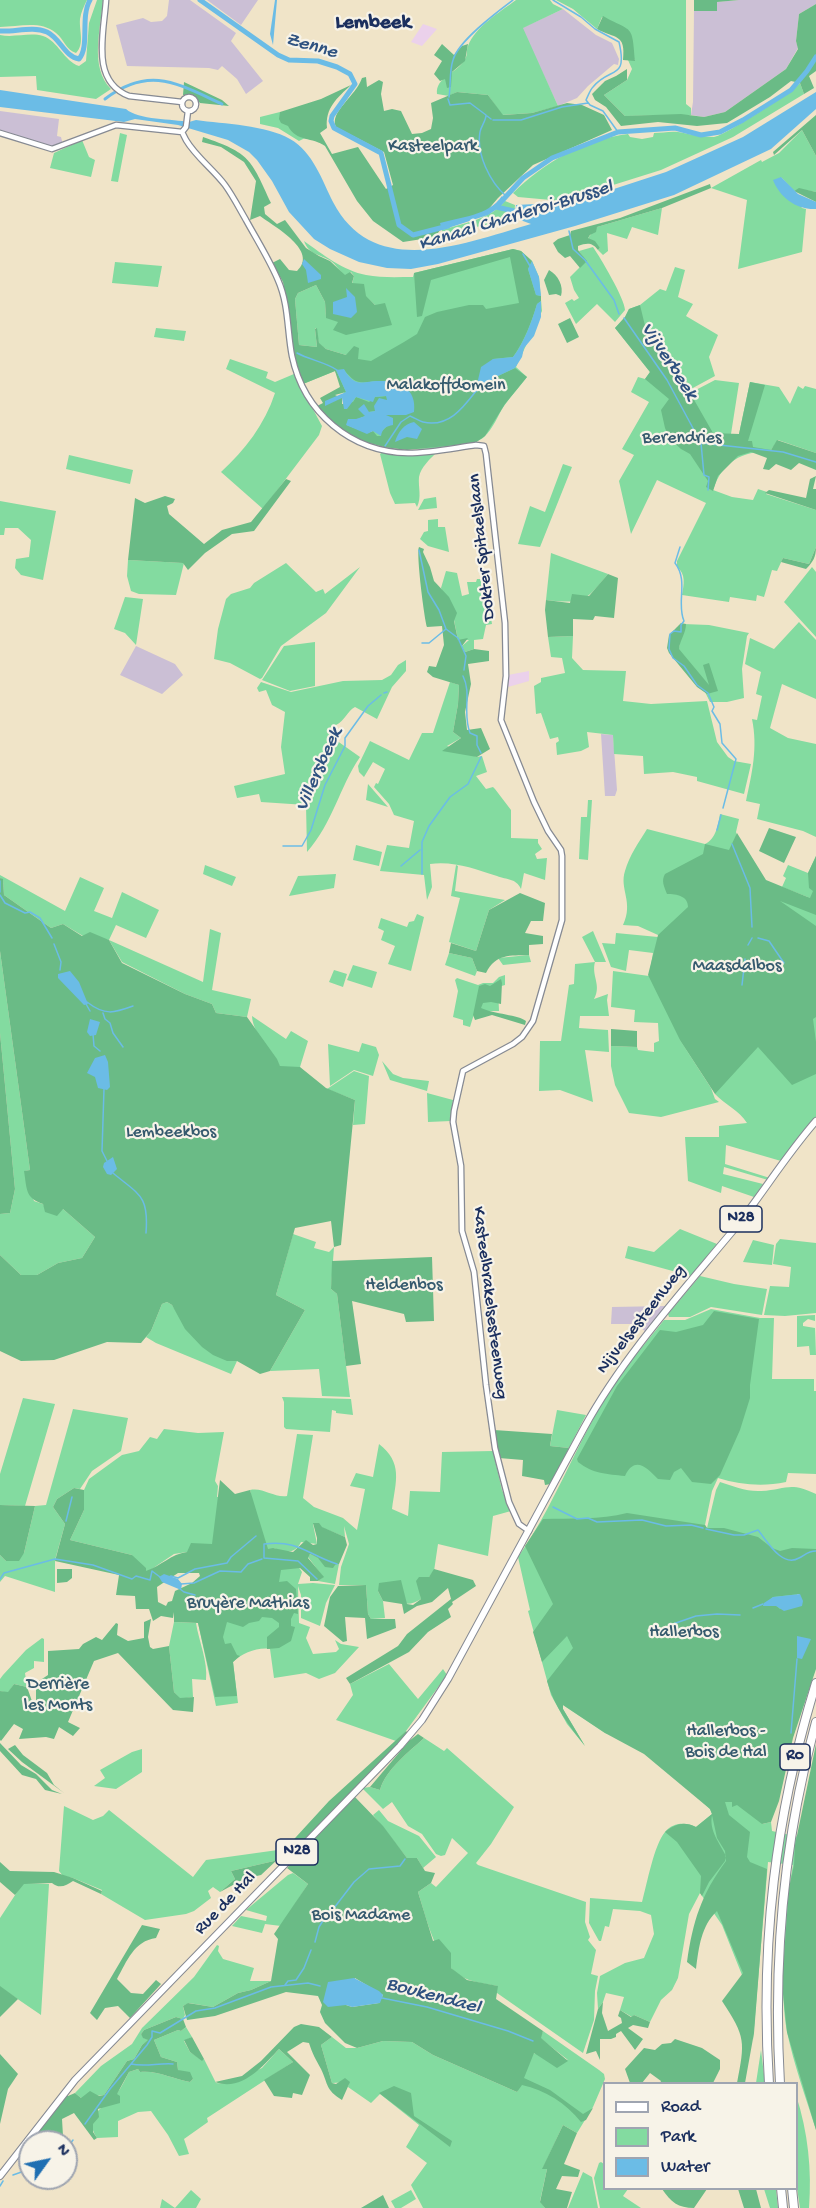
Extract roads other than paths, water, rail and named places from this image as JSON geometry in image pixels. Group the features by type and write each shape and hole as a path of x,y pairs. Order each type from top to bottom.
{"highway":[{"name":"R0","path":"769,2082 766,2045 766,1965 773,1871 794,1761 816,1683"},
{"name":"R0","path":"780,2082 777,2006 778,1952 783,1895 797,1801 816,1722"},
{"path":"781,2190 783,2208"},
{"path":"792,2190 794,2208"}],"main road":[{"name":"Nijvelsesteenweg","path":"516,1553 590,1417 620,1371 758,1199 816,1121"},
{"name":"Rue de Hal","path":"0,2175 75,2080 407,1739 442,1690 516,1553"}],"street":[{"path":"106,0 102,68 113,86 122,93 136,97 182,102 187,98 195,101 194,108 188,111"},
{"path":"182,102 183,108 188,111"},
{"path":"0,133 52,149 116,125 184,130 188,111"},
{"name":"Dokter Spitaelslaan","path":"184,130 189,146 229,190 269,260 284,296 292,356 298,379 321,415 347,437 378,450 425,452 476,445 484,446 499,566 506,665 501,720 534,802 548,831 561,850 563,911 534,1021 522,1037 513,1044 464,1071"},
{"name":"Kasteelbrakelsesteenweg","path":"464,1071 453,1122 462,1178 462,1231 474,1272 495,1448 509,1502 519,1524 528,1531"}],"water":[{"path":"275,0 277,0 273,45 270,34"},
{"name":"Kanaal Charleroi-Brussel","path":"0,90 126,109 131,113 147,117 232,124 280,134 305,151 321,176 333,202 351,226 372,241 396,249 423,250 478,240 531,224 515,218 516,205 574,202 666,172 743,137 816,92 816,109 771,149 674,195 575,226 438,264 411,269 387,268 359,262 314,239 289,212 257,160 249,152 228,140 178,125 135,119 124,122 0,107"},
{"path":"781,177 798,194 816,202 816,209 809,209 790,202 773,180"},
{"path":"502,196 505,201 488,215 442,230 440,223 482,212"},
{"path":"304,259 321,275 321,279 308,283 306,270 302,264"},
{"path":"532,261 539,277 541,296 536,295 528,269"},
{"path":"346,288 355,297 357,312 351,318 333,314 333,302 347,297"},
{"path":"541,301 541,317 534,336 524,348 522,357 515,368 498,376 475,393 481,367 493,359 513,357 527,332 537,304"},
{"path":"344,369 349,377 362,383 385,381 405,387 413,397 414,412 406,415 386,415 393,418 393,425 385,428 381,436 373,431 367,434 346,425 348,419 365,416 358,409 364,404 369,412 375,411 374,406 379,398 387,400 386,396 375,397 373,402 356,397 347,409 344,409 342,398 325,406 325,401 346,392 336,370"},
{"path":"414,422 422,429 417,439 407,437 395,442 402,429"},
{"path":"70,971 79,982 88,1004 84,1005 58,978 58,974"},
{"path":"90,1019 100,1022 96,1035 90,1036 87,1032"},
{"path":"105,1055 108,1062 110,1087 107,1090 98,1088 95,1077 87,1073 95,1058"},
{"path":"113,1157 117,1169 111,1175 107,1174 103,1167 104,1163"},
{"path":"164,1574 178,1579 182,1584 181,1590 162,1582 159,1577"},
{"path":"800,1594 803,1601 802,1606 784,1611 776,1606 763,1606 773,1597"},
{"path":"797,1636 811,1639 802,1659 797,1658"},
{"path":"354,1978 379,1991 383,1995 380,2003 352,2007 346,2005 328,2007 323,2002 328,1982"}],"waterway":[{"name":"Zenne","path":"0,31 42,30 56,38 70,55 79,59 84,47 87,7 90,0"},
{"name":"Zenne","path":"200,0 278,55 289,60 318,61 350,74 355,84 332,116 331,121 334,128 381,153 399,225 413,235 448,226"},
{"path":"449,97 451,69 456,52 479,27 513,0"},
{"path":"553,0 581,17 595,29 619,42 621,54 619,68 599,81 592,88 586,100 590,105 603,111 618,132"},
{"name":"Zenne","path":"500,203 523,178 552,158 618,132 675,128 701,135 720,132 791,90 816,57"},
{"path":"105,99 121,89 150,80 178,85 222,104"},
{"path":"448,99 450,105 470,103 486,115 479,140 482,158 495,183 506,196"},
{"path":"493,120 521,120 562,107 588,103"},
{"path":"487,116 491,119"},
{"name":"Zenne","path":"496,207 514,211"},
{"name":"Vijverbeek","path":"569,231 573,249 585,260 614,300 619,314"},
{"path":"523,254 530,266"},
{"name":"Vijverbeek","path":"624,318 667,380 701,443 783,452 816,462"},
{"path":"297,353 337,370"},
{"path":"385,446 401,422 410,416 421,422 440,422 460,410 476,391"},
{"path":"701,443 704,475 709,477 708,490"},
{"path":"680,547 675,563 681,577 681,607 684,621 681,625 681,632 674,631 670,634 669,649 673,658 684,666 697,685 708,693 714,707 712,711 720,724 722,743 736,759 723,808"},
{"path":"419,550 428,592 439,610 446,629 458,638 466,656 464,670"},
{"name":"Villersbeek","path":"422,643 429,643 446,629"},
{"path":"463,676 467,690 468,725 470,733 477,736 477,745 481,753"},
{"name":"Villersbeek","path":"283,846 302,846 311,830 325,785 345,746 345,738 368,706 381,695"},
{"path":"422,874 422,842 429,826 450,797 468,784 481,757"},
{"path":"717,830 721,815"},
{"path":"732,844 750,888 752,927"},
{"path":"401,866 420,850"},
{"path":"0,881 0,892"},
{"path":"0,895 5,903 40,918 52,938"},
{"path":"748,945 752,938"},
{"path":"758,938 769,941 784,963"},
{"path":"54,944 61,962 60,970"},
{"path":"742,985 745,959"},
{"path":"87,1002 99,1010 110,1012 133,1006"},
{"path":"86,1004 90,1011"},
{"path":"103,1013 123,1047"},
{"path":"93,1034 94,1046 100,1051"},
{"path":"104,1089 102,1151 107,1161"},
{"path":"113,1173 136,1192 144,1203 147,1220 146,1233"},
{"path":"66,1521 72,1497"},
{"path":"553,1507 577,1519 588,1518 597,1522 642,1520 666,1526 691,1525 703,1528"},
{"path":"706,1529 734,1535 744,1535 758,1530 770,1546 787,1559 793,1560 816,1551"},
{"path":"169,1577 178,1578 195,1569 227,1563 256,1536"},
{"path":"317,1579 298,1561 264,1558 264,1544 295,1546 337,1564"},
{"path":"0,1579 4,1573 55,1559 93,1565 132,1579 136,1576 150,1580 152,1571 160,1577"},
{"path":"181,1584 194,1583 220,1571 241,1572 248,1564 262,1559"},
{"path":"180,1589 195,1595"},
{"path":"753,1608 763,1604"},
{"path":"673,1624 696,1616 740,1615"},
{"path":"791,1733 797,1659"},
{"path":"315,1942 319,1927 331,1908 334,1908 354,1882 369,1869 400,1866 405,1859"},
{"path":"285,1985 288,1981 296,1980 311,1950"},
{"name":"Boukendael","path":"85,2124 110,2089 147,2045 152,2037 152,2031 160,2033 196,2011 215,2008 271,1987 308,1983 320,1986"},
{"name":"Boukendael","path":"382,1998 427,2007 508,2031 533,2041"},
{"path":"131,2064 173,2064"},
{"name":"Boukendael","path":"13,2175 18,2173"},
{"name":"Boukendael","path":"0,2186 3,2181"}],"district":[{"name":"Lembeek","path":"373,24"}],"park label":[{"name":"Kasteelpark","path":"433,147"},
{"name":"Malakoffdomein","path":"446,386"},
{"name":"Berendries","path":"682,439"},
{"name":"Maasdalbos","path":"737,967"},
{"name":"Lembeekbos","path":"171,1133"},
{"name":"Heldenbos","path":"404,1286"},
{"name":"Bruyère Mathias","path":"248,1604"},
{"name":"Hallerbos","path":"684,1633"},
{"name":"Derrière les Monts","path":"58,1695"},
{"name":"Hallerbos - Bois de Hal","path":"726,1742"},
{"name":"Bois Madame","path":"361,1916"}]}
